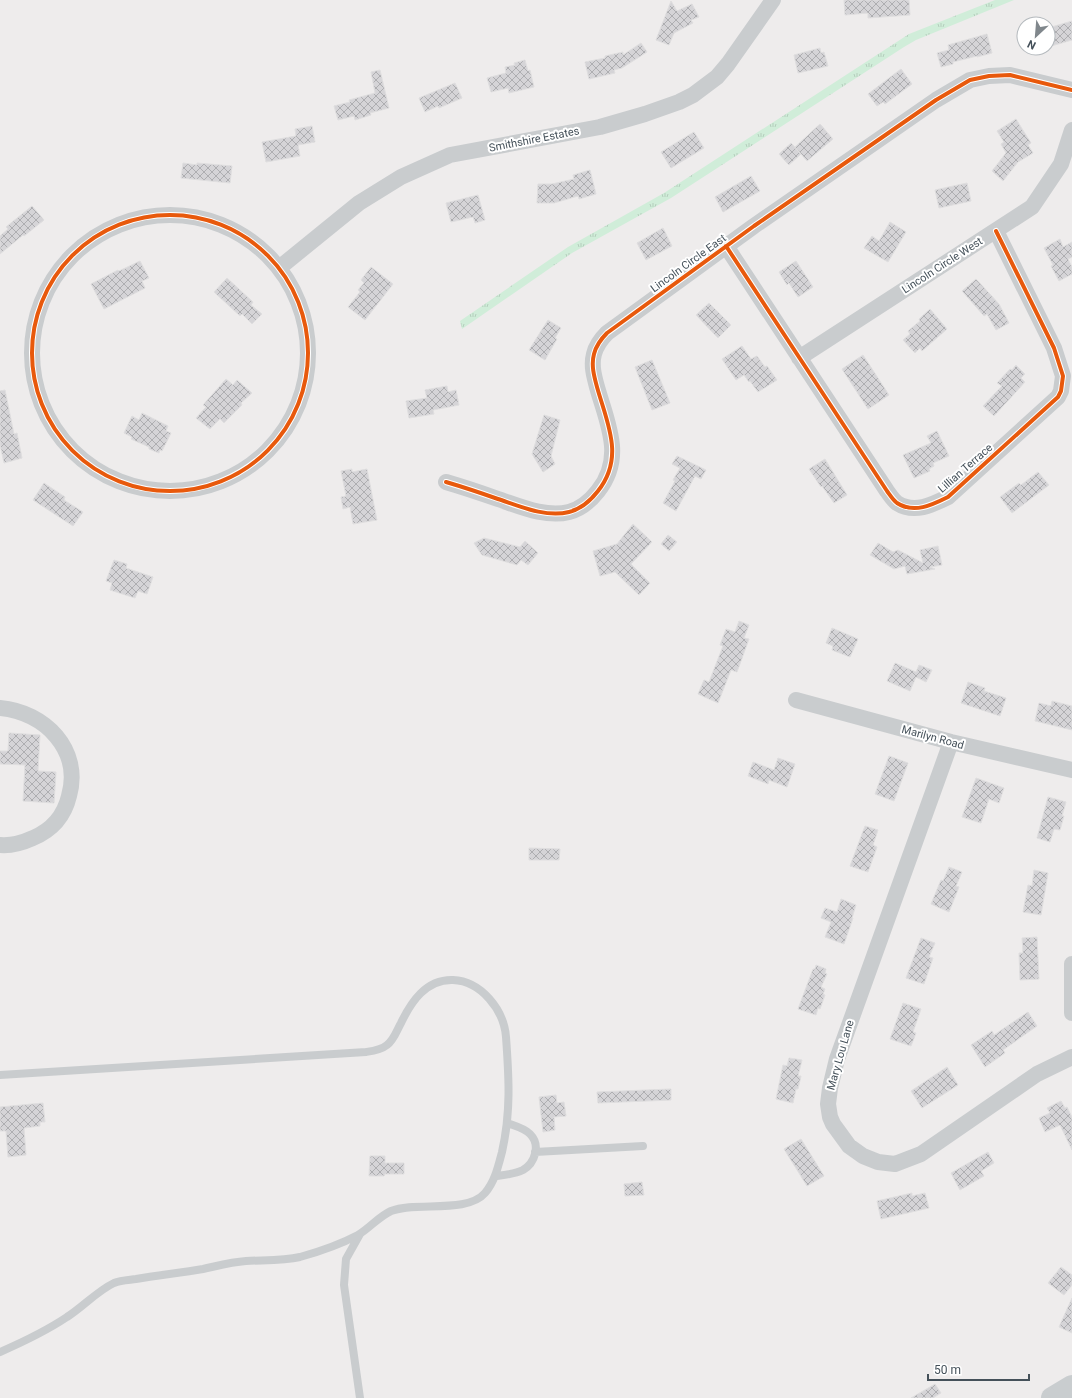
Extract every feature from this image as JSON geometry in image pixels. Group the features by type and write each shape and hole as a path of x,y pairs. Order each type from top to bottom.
{"main road":[{"path":"1052,1398 1072,1386"}],"street":[{"name":"Smithshire Estates","path":"279,268 359,203 401,177 450,155 600,126 645,114 679,102 693,95 717,77 728,64 773,0"},
{"name":"Lincoln Circle East","path":"446,482 524,508 558,514 569,512 580,507 590,500 605,482 610,471 613,452 593,375 593,360 597,346 606,333 726,246 936,100 970,80 989,76 1010,75 1072,90"},
{"name":"Lincoln Circle West","path":"799,358 1032,207 1061,164 1072,130"},
{"path":"166,214 187,216 208,220 229,228 264,252 279,268 291,286 300,306 304,320 308,349 307,370 302,392 284,431 270,448 254,462 236,474 216,483 183,490 151,490 110,477 91,466 74,452 59,436 39,398 33,377 31,356 32,334 37,313 52,280 69,257 85,243 103,231 123,222 166,214"},
{"name":"Lillian Terrace","path":"726,246 887,491 896,502 906,507 918,508 931,506 948,497 1058,397 1061,391 1063,376 1054,348 996,231"},
{"name":"Marilyn Road","path":"796,700 951,742 1072,770"},
{"path":"0,708 25,714 44,725 56,735 67,751 73,774 68,802 64,812 52,828 43,834 24,842 0,845"},
{"name":"Mary Lou Lane","path":"951,742 837,1059 828,1104 830,1117 836,1131 849,1146 858,1153 878,1162 895,1164 921,1154 1037,1074 1072,1057"},
{"path":"1072,964 1072,1013"}],"lane":[{"path":"0,1075 366,1052 376,1050 384,1048 391,1041 405,1014 418,994 433,984 452,980 468,983 483,992 496,1007 506,1030 509,1073 507,1132 496,1176 486,1192 480,1198 460,1205 410,1207 391,1211 376,1220 360,1234 320,1251 297,1258 231,1262 203,1269 157,1275 114,1284 68,1317 37,1336 0,1352"},
{"path":"496,1176 509,1175 523,1170 534,1160 534,1140 530,1134 507,1123"},
{"path":"535,1152 643,1146"},
{"path":"360,1234 346,1259 344,1285 360,1398"}],"green space":[{"path":"995,0 1014,0 916,40 904,47 671,198 572,253 462,329 460,321 568,247 664,193 909,34"}],"building":[{"path":"844,0 909,0 910,15 868,18 868,13 845,15"},
{"path":"671,1 677,11 692,4 699,17 691,20 693,23 674,33 669,45 656,40"},
{"path":"1072,21 1072,40 1056,45 1056,26"},
{"path":"987,34 992,53 953,62 953,64 941,67 937,53 949,50 948,45"},
{"path":"641,43 647,52 622,68 614,70 615,73 589,79 585,62 605,58 605,56 623,52 623,55"},
{"path":"820,48 821,53 824,52 828,66 798,73 794,55"},
{"path":"525,60 528,71 530,70 534,87 509,93 508,88 491,92 487,78 506,73 505,67 515,65 514,63"},
{"path":"901,69 912,84 885,104 883,102 877,106 868,94"},
{"path":"380,70 389,108 370,113 371,115 355,120 354,116 338,120 334,106 375,93 371,72"},
{"path":"455,83 462,98 439,108 438,106 425,112 419,98"},
{"path":"1016,119 1031,143 1028,145 1033,153 1018,162 1003,181 992,171 1006,153 1001,144 1004,142 997,131"},
{"path":"820,124 833,139 807,161 795,147"},
{"path":"312,126 315,142 298,145 300,156 266,162 262,142 296,136 295,129"},
{"path":"694,132 704,148 671,168 661,152"},
{"path":"791,143 801,154 789,165 779,154"},
{"path":"183,163 232,166 230,183 181,178"},
{"path":"590,170 596,194 579,199 578,196 554,203 537,203 538,184 552,184 574,179 573,175"},
{"path":"751,176 760,191 723,212 715,197"},
{"path":"967,183 971,201 939,208 935,190"},
{"path":"478,195 485,220 475,223 473,217 451,222 446,203"},
{"path":"32,206 44,220 0,254 0,236 8,229 6,227"},
{"path":"890,222 906,232 888,262 864,248 872,236 879,241"},
{"path":"663,228 672,246 646,260 637,243"},
{"path":"1060,239 1063,247 1072,242 1072,257 1068,259 1072,267 1072,274 1059,281 1044,248"},
{"path":"140,261 149,278 142,281 145,288 104,309 91,284 118,270 119,271"},
{"path":"796,261 813,287 798,297 789,283 787,285 779,272"},
{"path":"371,267 393,284 365,320 348,307 360,292 358,290 364,283 361,280"},
{"path":"227,278 253,302 251,305 262,314 252,324 242,314 240,316 214,292"},
{"path":"976,279 999,304 1009,323 996,330 987,314 984,316 962,291"},
{"path":"709,303 731,325 718,338 696,315"},
{"path":"930,309 947,329 922,351 920,348 915,353 903,340 910,334 908,331 920,321 919,319"},
{"path":"548,320 561,328 555,338 557,339 545,360 529,350"},
{"path":"742,346 751,359 757,356 765,367 767,366 777,380 758,392 744,375 736,380 722,359"},
{"path":"863,355 889,395 868,409 842,369"},
{"path":"652,360 670,403 652,410 635,367"},
{"path":"1016,365 1025,374 1021,378 1025,382 994,416 983,406 1002,386 997,383 1010,369 1012,370"},
{"path":"226,379 233,385 237,380 252,393 241,403 242,405 224,423 220,419 210,429 196,418 206,407 203,405"},
{"path":"447,386 448,392 456,390 459,405 433,410 434,414 409,418 406,401 427,398 425,390"},
{"path":"5,390 14,434 17,433 22,458 4,463 0,445 0,391"},
{"path":"142,413 168,426 166,431 171,433 162,451 160,450 159,453 131,439 132,437 124,433 132,416 139,420"},
{"path":"544,415 560,420 551,456 555,464 543,472 532,454"},
{"path":"937,431 949,456 933,463 934,466 929,469 930,471 914,478 903,455 931,443 927,436"},
{"path":"677,456 706,470 701,479 695,476 676,511 663,503 680,468 672,464"},
{"path":"825,459 847,495 834,503 809,469"},
{"path":"352,469 352,472 367,469 377,520 353,524 350,507 343,509 341,497 346,496 341,471"},
{"path":"1038,472 1049,485 1012,513 1000,497 1019,483 1021,485"},
{"path":"44,483 65,497 64,500 83,512 73,526 33,500"},
{"path":"633,524 652,542 631,564 650,583 639,595 615,572 600,576 593,551 617,544"},
{"path":"668,535 677,542 669,551 661,544"},
{"path":"484,538 520,547 525,541 538,553 528,565 521,560 517,565 482,555 474,543"},
{"path":"878,543 893,552 898,550 923,563 920,550 938,546 942,565 930,567 935,569 907,574 905,566 894,569 870,555"},
{"path":"114,560 127,564 126,568 153,577 147,594 138,591 135,598 110,590 112,583 106,581"},
{"path":"739,621 749,625 744,638 749,639 737,672 731,670 718,703 698,694 704,680 709,682 723,646 720,645 726,629 735,632"},
{"path":"832,628 858,639 850,657 832,650 833,646 826,643"},
{"path":"895,663 916,672 919,665 932,670 926,682 916,677 910,691 887,681"},
{"path":"968,682 985,688 984,691 1006,698 1000,716 961,703"},
{"path":"1052,701 1072,706 1072,730 1035,721 1039,703 1051,706"},
{"path":"9,733 40,735 38,771 56,772 54,803 23,801 25,765 0,764 0,751 8,751"},
{"path":"889,756 908,763 894,801 875,794"},
{"path":"778,758 795,764 787,787 769,780 768,784 748,776 753,762 774,770"},
{"path":"976,778 1004,788 999,803 989,799 981,823 962,817"},
{"path":"1048,797 1066,802 1060,830 1054,829 1050,842 1037,838"},
{"path":"865,826 878,830 873,845 877,847 868,872 850,866"},
{"path":"529,848 560,849 559,860 529,860"},
{"path":"949,867 962,872 956,886 959,887 949,912 931,904 941,880 943,881"},
{"path":"1034,870 1048,873 1041,915 1023,912 1028,885 1032,886"},
{"path":"841,899 856,905 844,944 825,937 831,922 821,918 825,908 837,912"},
{"path":"1037,937 1039,979 1020,980 1019,953 1023,953 1022,938"},
{"path":"921,938 935,943 929,957 933,958 924,984 906,978"},
{"path":"816,965 826,969 825,973 827,974 821,987 825,989 823,994 825,995 816,1015 798,1009 813,969 815,969"},
{"path":"903,1003 921,1009 913,1032 916,1033 911,1046 890,1039"},
{"path":"1028,1012 1037,1026 1003,1050 1005,1053 985,1067 971,1045 992,1031 994,1035"},
{"path":"789,1058 802,1060 798,1076 801,1076 793,1103 776,1099 783,1065 787,1066"},
{"path":"947,1067 958,1085 922,1108 911,1091"},
{"path":"671,1089 671,1100 598,1103 597,1092"},
{"path":"556,1095 557,1103 564,1102 566,1116 554,1117 555,1130 543,1132 539,1097"},
{"path":"1061,1101 1065,1108 1067,1107 1072,1117 1072,1150 1060,1125 1045,1132 1039,1118 1050,1113 1047,1108"},
{"path":"43,1103 45,1122 40,1122 40,1126 24,1128 26,1155 8,1157 6,1131 0,1131 0,1107"},
{"path":"801,1139 824,1176 807,1186 784,1149"},
{"path":"988,1152 994,1163 981,1171 984,1176 960,1190 951,1173"},
{"path":"370,1156 385,1156 385,1163 404,1163 404,1174 369,1176"},
{"path":"642,1182 644,1195 625,1196 624,1184"},
{"path":"912,1193 912,1196 925,1193 929,1208 881,1219 877,1201"},
{"path":"1061,1267 1072,1275 1072,1285 1064,1295 1048,1283"},
{"path":"1072,1298 1072,1333 1059,1327"},
{"path":"935,1384 941,1393 933,1398 911,1398"}],"cycle path":[{"path":"446,482 524,508 542,512 569,512 582,506 598,491 606,478 611,465 612,453 609,427 595,379 593,366 593,358 596,348 607,333 754,226 936,100 970,80 989,76 1010,75 1072,90"},
{"path":"170,215 197,218 223,225 247,238 268,255 285,276 298,300 305,326 308,353 305,380 298,406 285,430 268,451 247,468 223,481 197,488 170,491 143,488 117,481 93,468 72,451 55,430 42,406 35,380 32,353 35,326 42,300 55,276 72,255 93,238 117,225 143,218 170,215"},
{"path":"726,246 890,496 897,503 903,506 916,508 936,503 948,497 1058,397 1061,391 1063,376 1054,348 996,231"}]}
